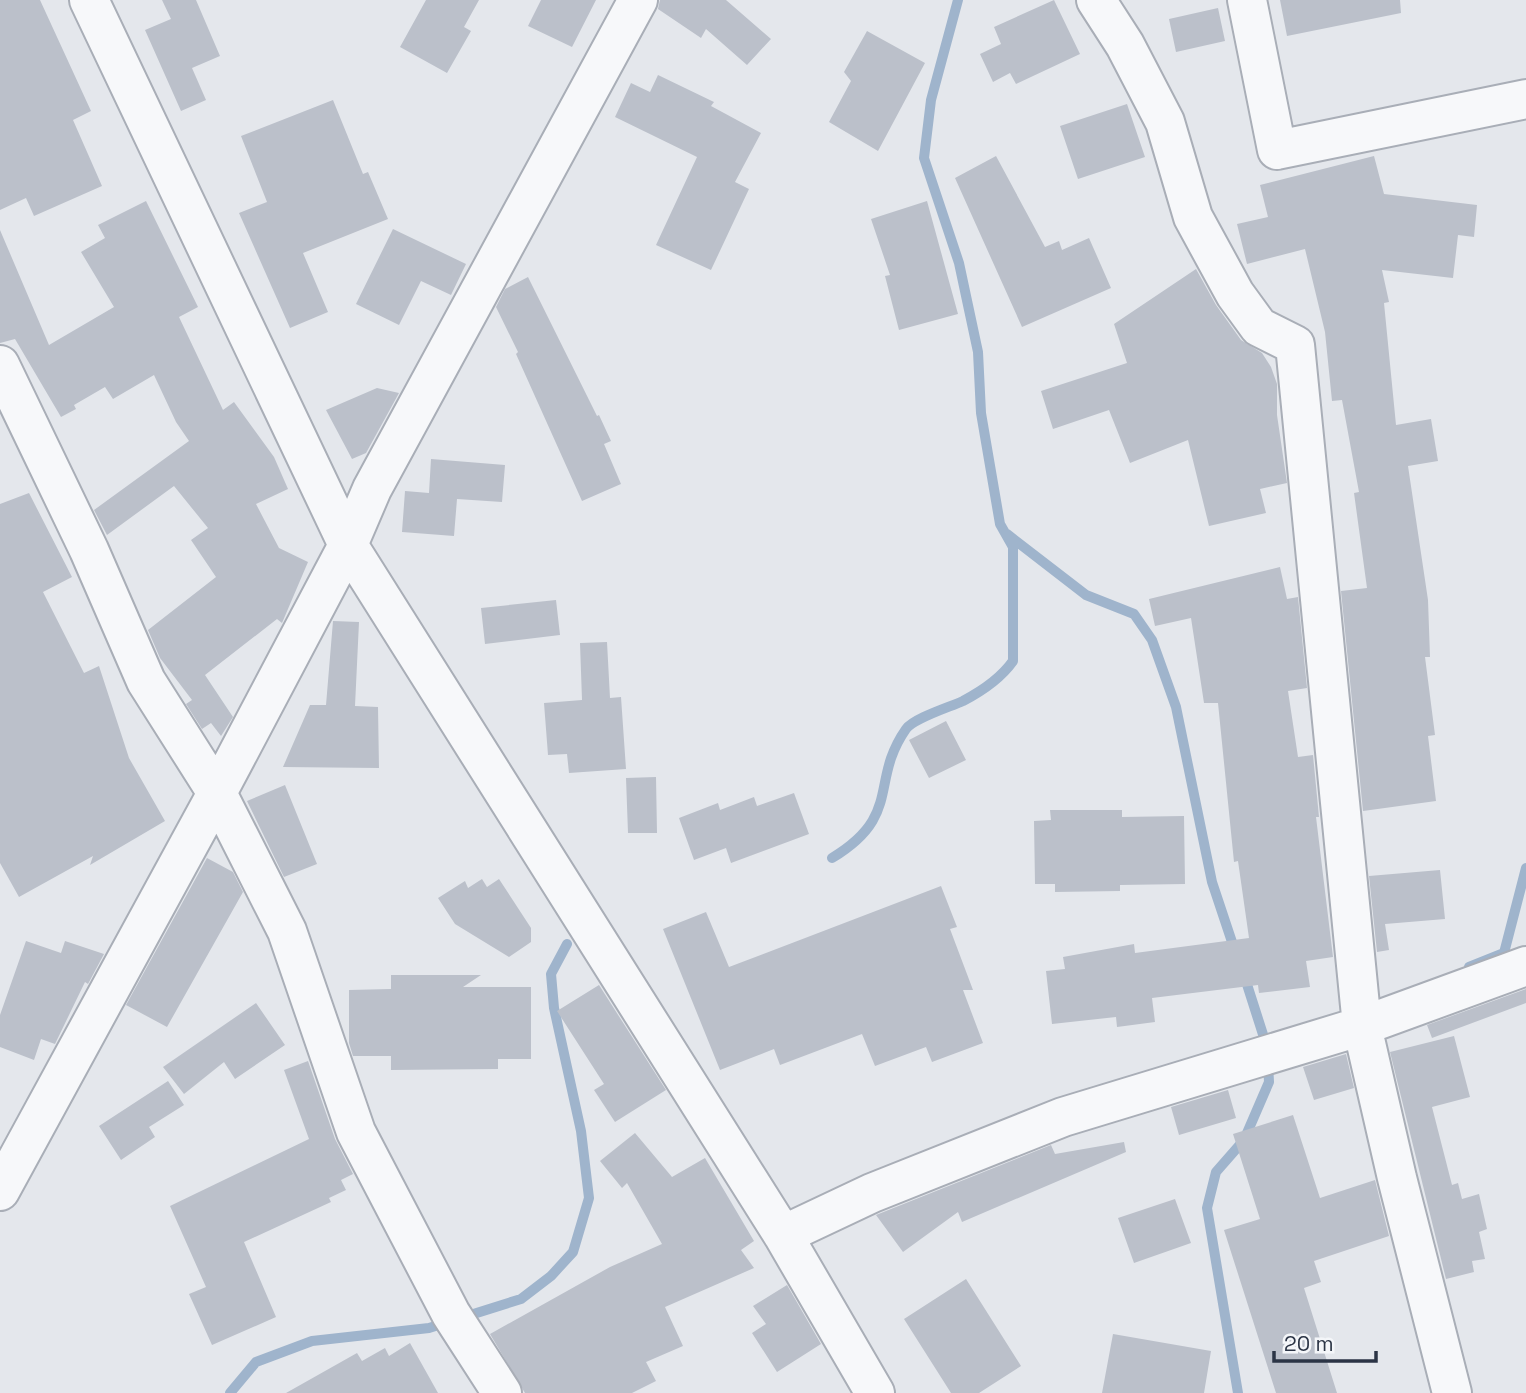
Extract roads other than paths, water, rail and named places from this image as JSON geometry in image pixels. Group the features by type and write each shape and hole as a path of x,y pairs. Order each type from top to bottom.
{"street":[{"path":"89,0 348,545 783,1235 875,1393"},
{"path":"0,1191 217,793 348,545 372,489 583,107 638,0"},
{"path":"1096,0 1125,45 1165,122 1193,217 1236,294 1259,327 1295,345 1321,631 1356,942 1362,1026 1396,1178 1452,1393"},
{"path":"1247,0 1277,150 1526,99"},
{"path":"0,365 89,550 146,681 217,793 287,931 356,1132 458,1324 502,1393"},
{"path":"783,1235 872,1193 1063,1117 1262,1054 1362,1026 1526,966"}],"waterway":[{"path":"832,858 854,842 877,812 889,765 906,729 924,717 977,693 1013,661 1013,547 1000,524 981,413 978,352 959,263 924,158 931,100 958,0"},
{"path":"1007,534 1086,595 1134,614 1152,640 1176,707 1212,882 1236,954"},
{"path":"1469,967 1504,953 1526,868"},
{"path":"230,1393 256,1362 312,1341 429,1328 521,1299 551,1276 573,1252 589,1198 581,1131 554,1008 551,974 567,944"},
{"path":"1244,975 1267,1047"},
{"path":"1238,1393 1207,1208 1216,1172 1244,1140 1269,1082 1268,1063"}]}
